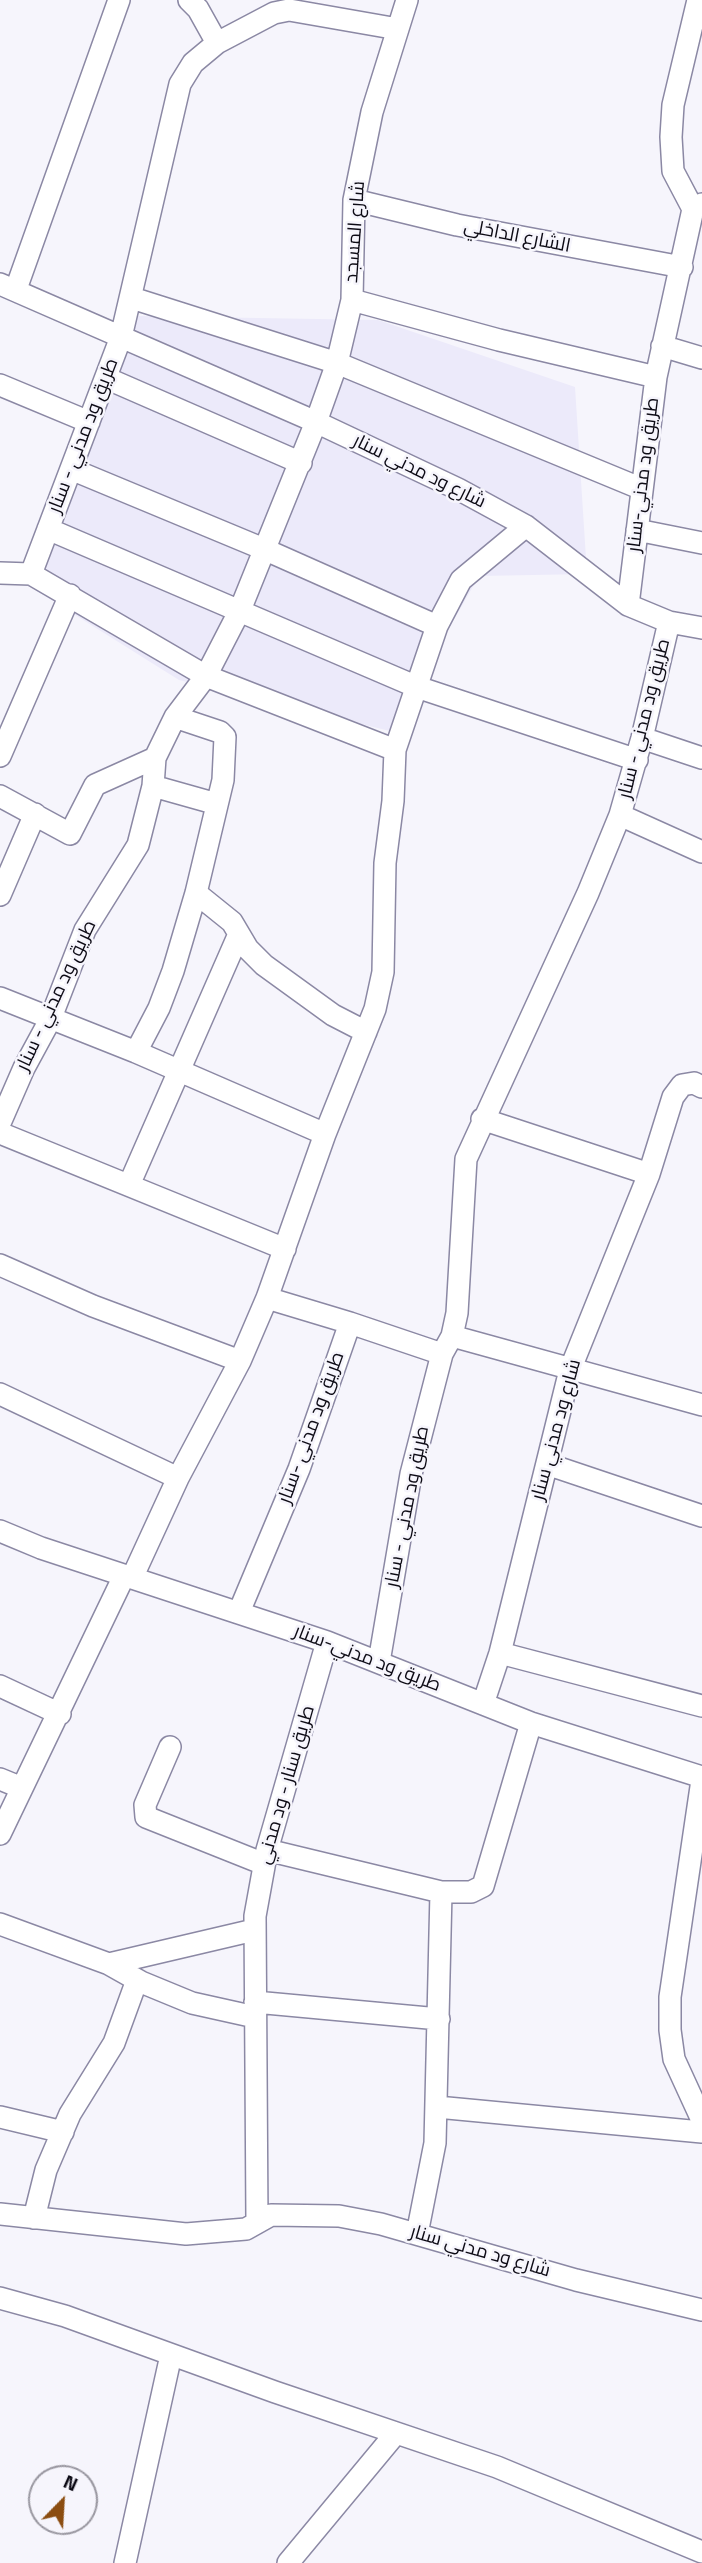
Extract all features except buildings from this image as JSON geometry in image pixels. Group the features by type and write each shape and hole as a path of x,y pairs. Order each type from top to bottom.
{"street":[{"name":"شارع ود مدني سنار","path":"119,0 8,287 316,422 458,489 526,526 628,605 668,622 702,628"},
{"name":"شارع المسجد","path":"206,676 240,610 266,550 337,363 352,300 354,200 372,112 407,0"},
{"path":"698,0 673,106 671,137 673,171 698,207"},
{"path":"198,3 217,43"},
{"path":"121,337 180,84 193,64 217,43 274,13 289,10 398,29"},
{"name":"الشارع الداخلي","path":"354,200 457,225 682,268"},
{"name":"طريق ود مدني-سنار","path":"628,605 656,377 698,207"},
{"path":"132,298 337,363 642,489"},
{"path":"352,300 499,340 656,377"},
{"name":"طريق ود مدني - سنار","path":"31,574 121,337"},
{"path":"662,346 702,358"},
{"path":"106,378 301,463"},
{"path":"0,385 89,422"},
{"path":"71,469 266,550 438,626"},
{"path":"0,1834 178,1478 240,1361 267,1298 325,1134 381,989 385,863 396,750 417,687 438,626 461,580 526,526"},
{"path":"48,528 417,687 637,760"},
{"path":"637,530 702,543"},
{"path":"0,573 31,574 206,676 396,750"},
{"path":"0,756 4,732 70,595"},
{"name":"طريق ود مدني - سنار","path":"379,1661 411,1474 457,1313 466,1159 482,1119 588,893 620,815 637,760 668,622"},
{"path":"136,1052 159,1008 173,971 196,893 223,780 225,737 220,732 175,717 206,676"},
{"name":"طريق ود مدني - سنار","path":"0,1123 24,1068 50,1020 85,930 138,845 153,786 155,758 175,717"},
{"path":"642,738 702,758"},
{"path":"0,796 70,834 95,785 155,758"},
{"path":"153,786 217,804"},
{"path":"1,889 35,814"},
{"name":"طريق ود مدني - سنار","path":"620,815 702,852"},
{"path":"196,893 232,922 264,965 332,1015 366,1032"},
{"path":"129,1185 239,934"},
{"path":"0,998 136,1052 325,1134"},
{"name":"شارع ود مدني سنار","path":"483,1704 500,1653 570,1370 649,1174 673,1097 692,1086"},
{"path":"482,1119 649,1174"},
{"path":"0,1133 285,1249"},
{"path":"0,1265 93,1306 240,1361"},
{"path":"267,1298 350,1324 570,1370 702,1405"},
{"name":"طريق ود مدني -سنار","path":"239,1612 299,1469 350,1324"},
{"path":"0,1394 178,1478"},
{"path":"547,1464 702,1516"},
{"name":"طريق ود مدني-سنار","path":"0,1531 41,1548 327,1642 531,1723 702,1779"},
{"name":"طريق سنار - ود مدني","path":"257,2222 254,1930 266,1857 327,1642"},
{"path":"500,1653 702,1706"},
{"path":"0,1686 60,1713"},
{"path":"170,1747 145,1805 146,1817 266,1857 441,1892 471,1892 483,1886 531,1723"},
{"path":"0,1779 22,1788"},
{"path":"699,2113 674,2059 670,2030 670,1997 702,1779"},
{"path":"417,2235 430,2177 437,2107 441,1892"},
{"path":"0,1924 109,1964 137,1980 215,2011 255,2009 439,2020"},
{"path":"109,1964 254,1930"},
{"path":"34,2218 46,2170 63,2132 114,2043 137,1980"},
{"path":"437,2107 702,2132"},
{"path":"0,2117 63,2132"},
{"name":"شارع ود مدني سنار","path":"0,2214 186,2234 246,2229 271,2215 328,2215 381,2224 576,2280 702,2310"},
{"path":"0,2298 65,2316 497,2467 702,2552"},
{"path":"125,2563 171,2355"},
{"path":"288,2563 397,2433"}],"shaded area":[{"path":"137,316 378,320 575,387 587,574 479,576 390,731 179,680 29,586"}]}
